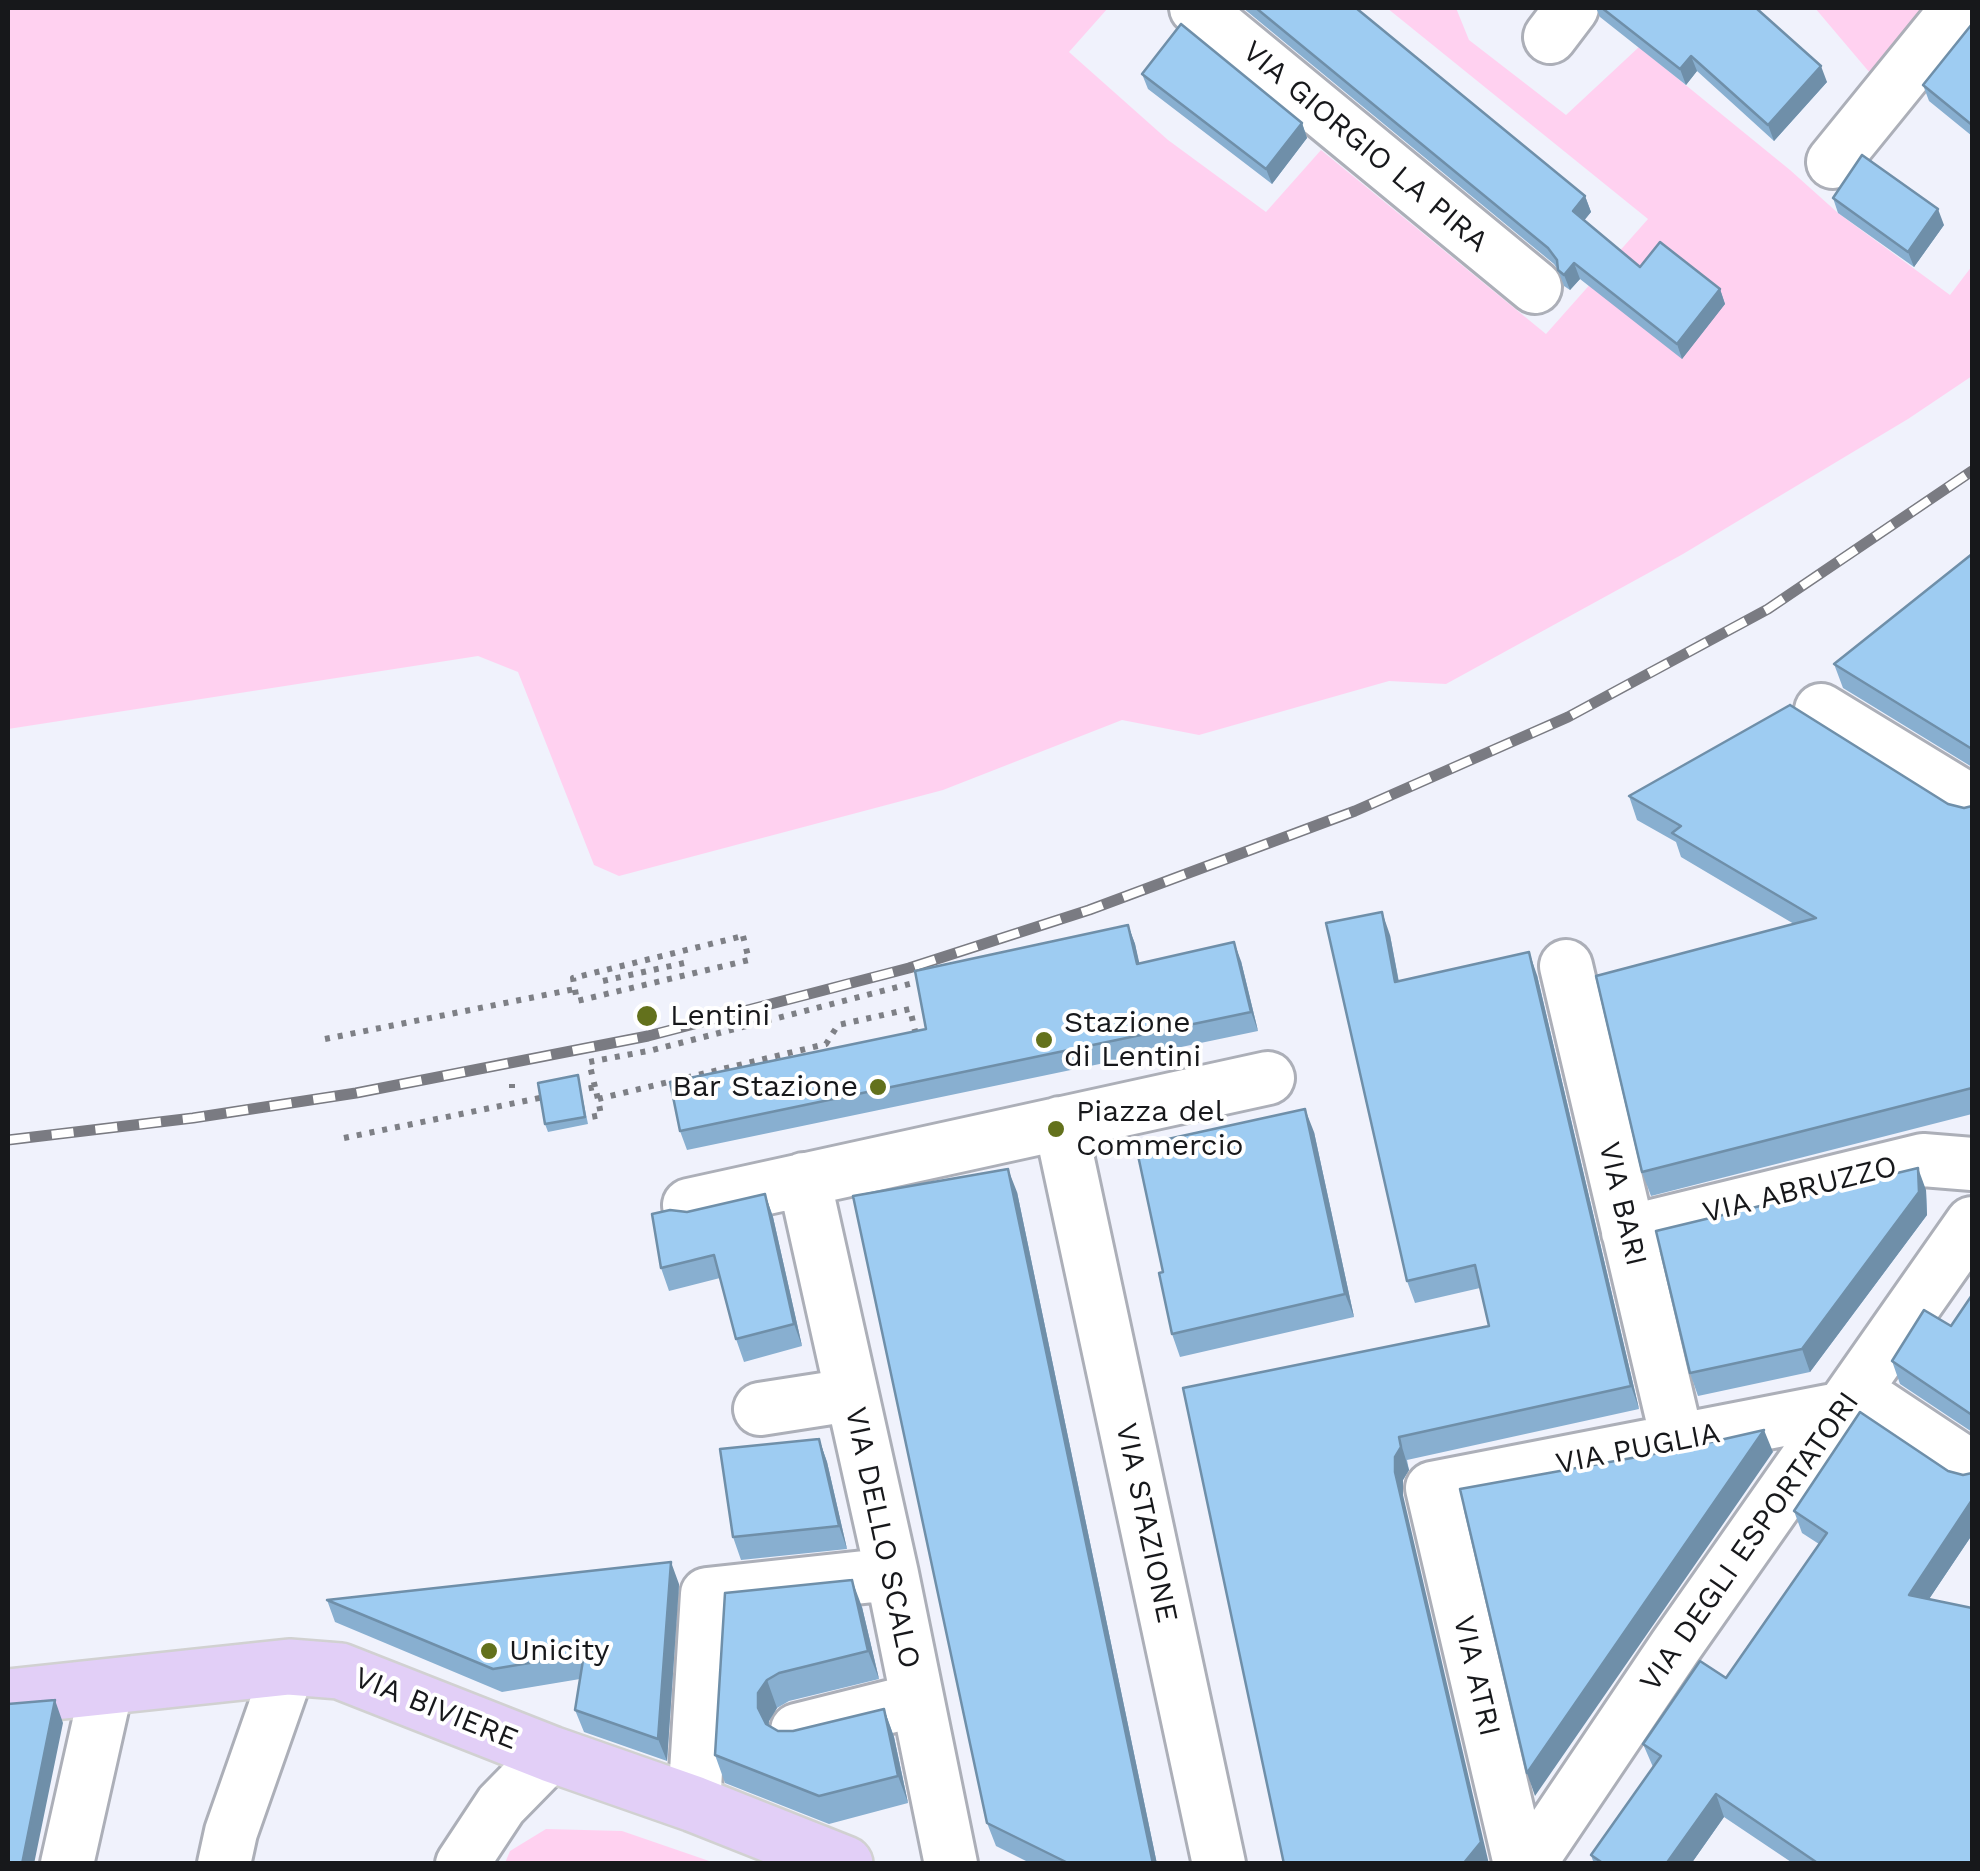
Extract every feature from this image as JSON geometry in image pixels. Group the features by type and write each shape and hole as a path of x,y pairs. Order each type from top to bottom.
{"main road":[{"name":"VIA BIVIERE","path":"8,1697 289,1667 340,1671 845,1864"}],"street":[{"name":"VIA GIORGIO LA PIRA","path":"1196,8 1534,286"},
{"path":"1834,162 1958,8"},
{"path":"1821,710 1972,802"},
{"name":"VIA BARI","path":"1566,966 1678,1442"},
{"path":"689,1205 808,1196 1060,1123 1268,1078"},
{"name":"VIA STAZIONE","path":"1060,1123 1219,1864"},
{"name":"VIA ABRUZZO","path":"1628,1232 1923,1160 1972,1164"},
{"name":"VIA DELLO SCALO","path":"808,1196 952,1864"},
{"name":"VIA DEGLI ESPORTATORI","path":"1530,1864 1675,1647 1850,1400 1964,1254"},
{"path":"760,1409 850,1395"},
{"path":"1850,1400 1972,1468"},
{"name":"VIA PUGLIA","path":"1432,1488 1678,1442 1850,1400"},
{"name":"VIA ATRI","path":"1432,1488 1520,1864"},
{"path":"694,1804 706,1594 892,1574"},
{"path":"224,1864 230,1832 289,1667"},
{"path":"67,1864 107,1686"},
{"path":"797,1730 917,1700"},
{"path":"462,1864 500,1805 551,1754"}],"path":[{"path":"743,936 750,960 577,1001 573,978 681,952 743,936"},
{"path":"681,952 687,976"},
{"path":"603,982 684,962"},
{"path":"573,1120 600,1115 589,1062 654,1050 932,978"},
{"path":"325,1040 575,989"},
{"path":"598,1099 826,1044 838,1026 927,1006"},
{"path":"910,1009 918,1046"},
{"path":"576,1091 595,1087"},
{"path":"344,1138 556,1095"}],"shaded area":[{"path":"8,8 1108,8 1069,52 1168,140 1266,212 1321,150 1546,334 1648,219 1387,8 1456,8 1469,40 1566,115 1639,47 1838,213 1950,295 1972,266 1972,376 1908,419 1683,554 1446,684 1389,681 1199,735 1122,720 943,790 619,876 594,865 518,672 478,656 8,729"},
{"path":"1815,8 1923,8 1870,73"},
{"path":"546,1829 622,1831 715,1863 505,1863 510,1851"}],"building":[{"path":"1256,8 1356,8 1585,196 1573,211 1640,267 1660,242 1720,289 1677,344 1574,263 1564,275 1548,248"},
{"path":"1602,8 1756,8 1821,66 1768,125 1691,56 1680,69"},
{"path":"1181,24 1302,123 1266,169 1142,74"},
{"path":"1972,24 1972,125 1923,85"},
{"path":"1862,155 1938,209 1908,252 1833,198"},
{"path":"1972,554 1972,749 1834,664"},
{"path":"1790,705 1948,804 1972,806 1972,1088 1642,1172 1596,976 1816,918 1672,833 1681,826 1629,796"},
{"path":"1382,912 1395,982 1529,952 1631,1386 1399,1437 1401,1447 1395,1457 1395,1472 1481,1842 1463,1864 1284,1864 1183,1388 1489,1326 1475,1265 1407,1281 1326,923"},
{"path":"1128,925 1137,964 1234,942 1251,1012 680,1131 670,1082 926,1029 915,971"},
{"path":"578,1075 585,1117 545,1124 538,1083"},
{"path":"1305,1109 1345,1294 1172,1334 1136,1146"},
{"path":"1918,1168 1919,1192 1802,1349 1690,1373 1656,1231"},
{"path":"1008,1169 1153,1864 1070,1864 987,1823 853,1196"},
{"path":"765,1194 794,1324 736,1339 714,1255 661,1268 652,1214 687,1212"},
{"path":"1972,1295 1972,1415 1892,1361 1924,1310 1951,1326"},
{"path":"1860,1412 1948,1471 1972,1473 1972,1500 1909,1595 1972,1608 1972,1864 1819,1864 1716,1794 1666,1864 1604,1864 1591,1855 1661,1756 1643,1744 1700,1661 1726,1678 1827,1533 1794,1511"},
{"path":"1764,1430 1527,1773 1460,1489"},
{"path":"819,1439 839,1526 733,1537 720,1449"},
{"path":"671,1562 658,1739 575,1710 584,1654 493,1669 327,1600"},
{"path":"852,1580 868,1651 779,1673 767,1680 758,1693 758,1708 766,1724 778,1731 793,1731 884,1709 898,1776 819,1796 715,1755 725,1593"},
{"path":"55,1700 22,1864 8,1864 8,1704"}],"railway":[{"path":"8,1140 356,1093 648,1036 909,968 1089,910 1355,811 1568,717 1768,609 1972,471"}],"place":[{"name":"Lentini","path":"647,1016"},
{"name":"Stazione di Lentini","path":"1044,1040"},
{"name":"Bar Stazione","path":"878,1087"},
{"name":"Piazza del Commercio","path":"1056,1129"},
{"name":"Unicity","path":"489,1651"}]}
